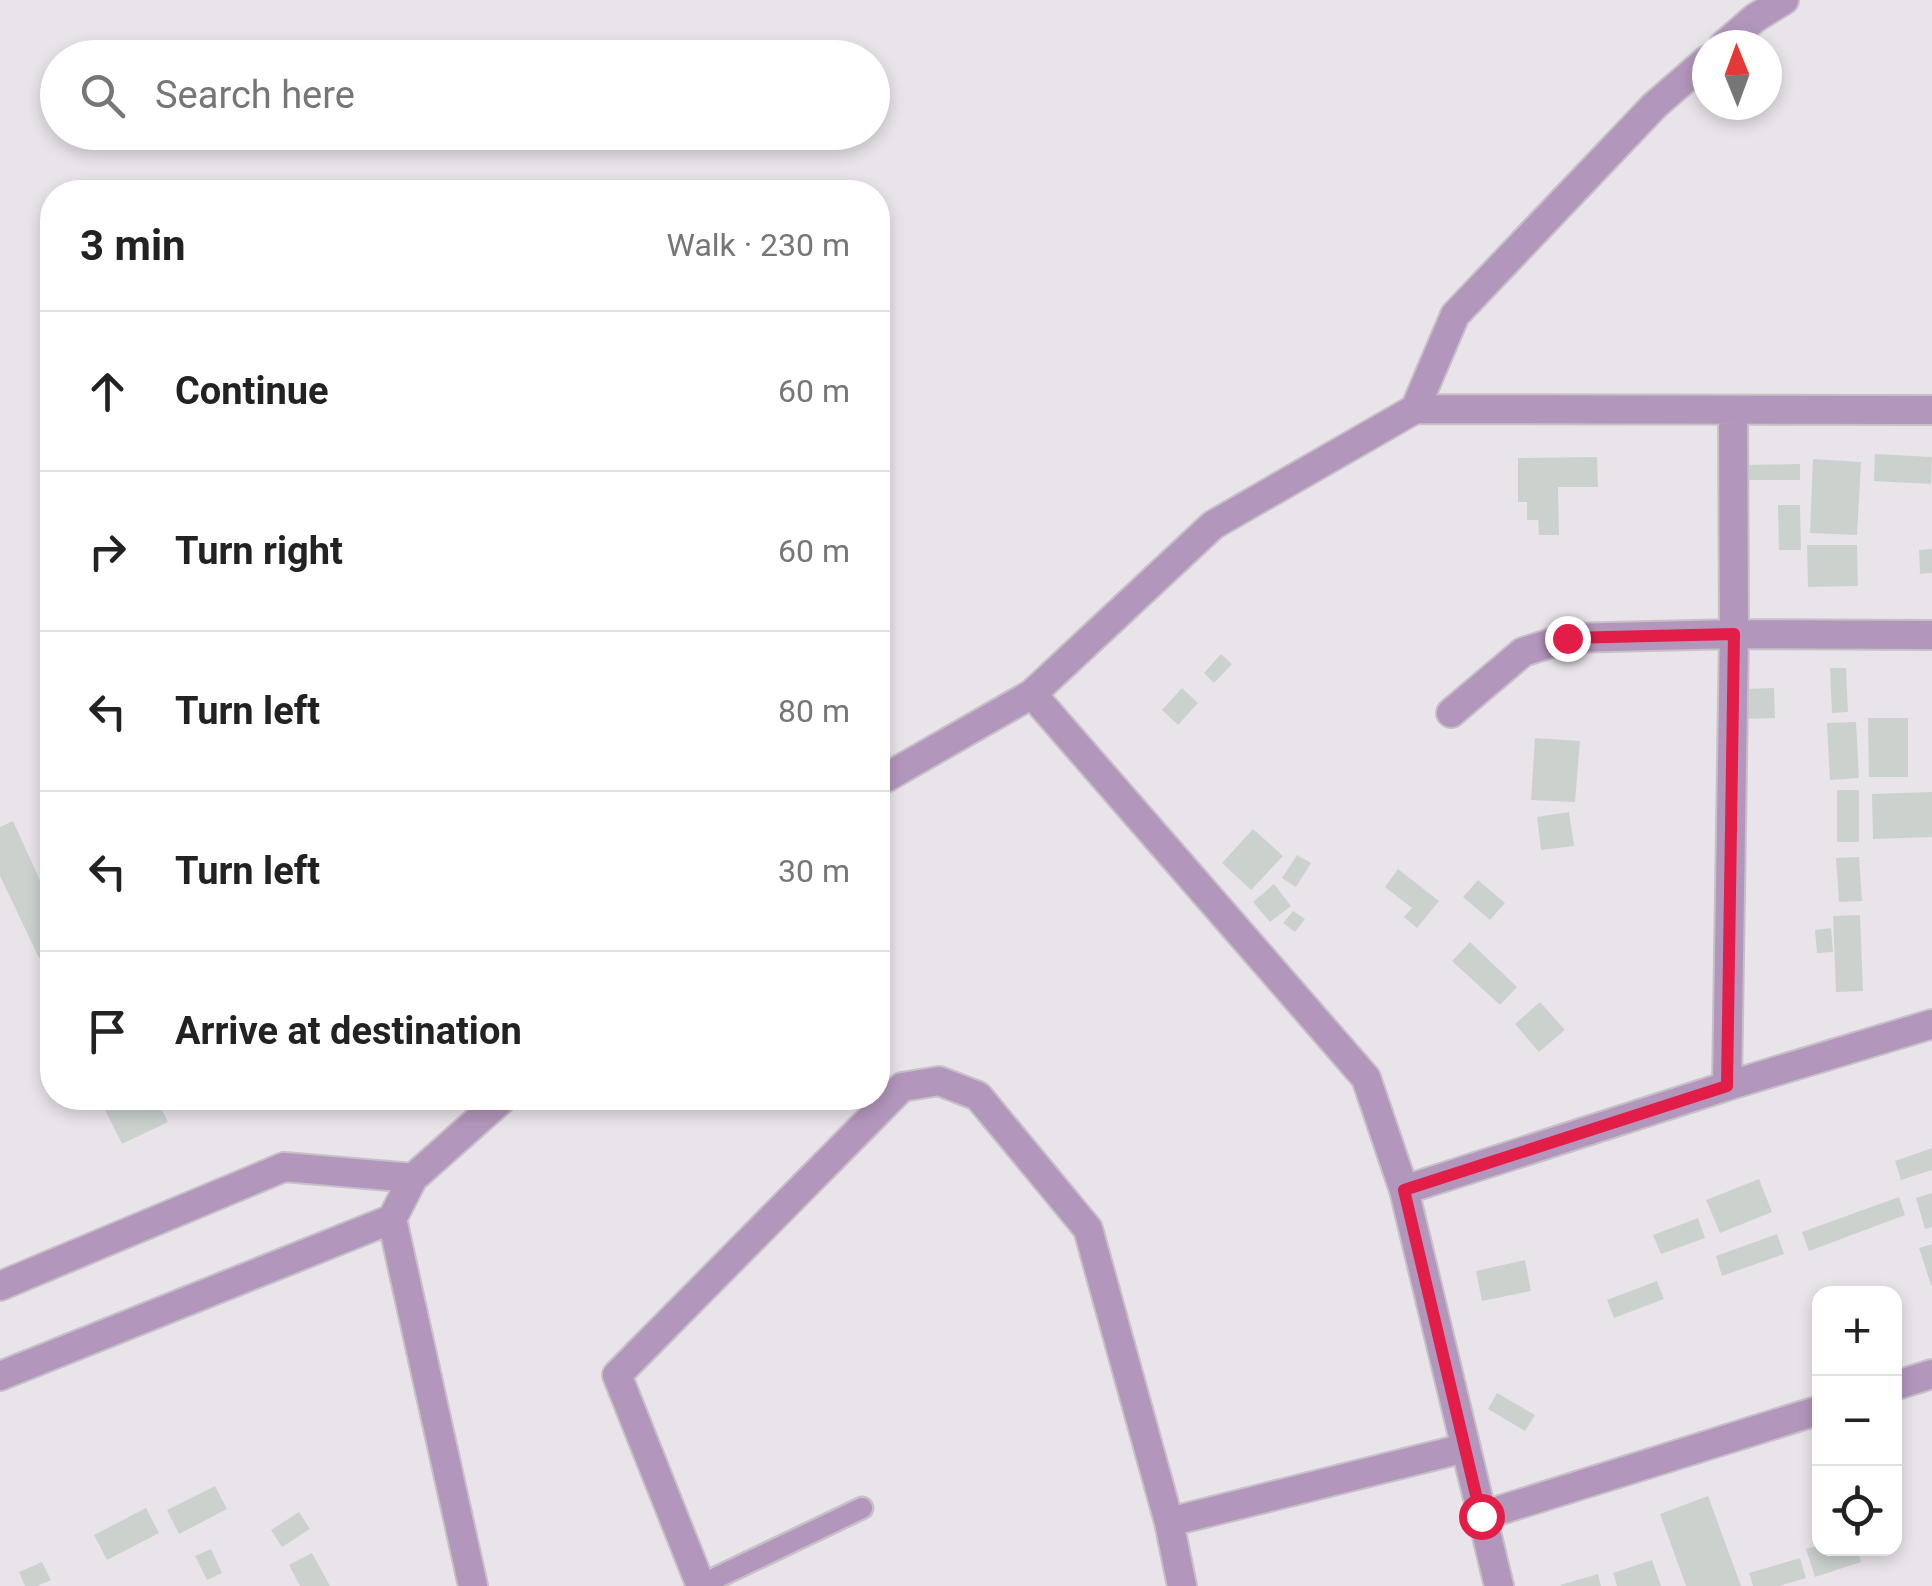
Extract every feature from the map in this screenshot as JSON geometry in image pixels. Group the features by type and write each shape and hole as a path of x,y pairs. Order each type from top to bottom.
{"street":[{"path":"1741,30 1784,0"},
{"path":"1415,409 1455,315 1655,105 1692,73"},
{"path":"890,775 1032,694 1213,525 1415,409 1932,410"},
{"path":"1727,1086 1734,634 1732,411"},
{"path":"1451,713 1523,652 1567,638 1734,634 1932,636"},
{"path":"1032,694 1366,1078 1404,1190 1498,1586"},
{"path":"1404,1190 1932,1024"},
{"path":"890,1099 902,1087 939,1081 978,1096 1088,1230 1182,1586"},
{"path":"473,1586 392,1220 413,1178 490,1110"},
{"path":"701,1585 617,1375 879,1110"},
{"path":"0,1286 284,1167 413,1178"},
{"path":"0,1376 392,1220"},
{"path":"1902,1383 1932,1374"},
{"path":"1481,1516 1812,1413"},
{"path":"1168,1522 1465,1448"}],"lane":[{"path":"701,1585 862,1508"}],"building":[{"path":"1875,454 1932,457 1931,484 1874,481"},
{"path":"1597,457 1598,487 1558,487 1559,535 1539,535 1538,520 1527,520 1527,502 1518,502 1518,458"},
{"path":"1813,459 1861,462 1857,535 1810,533"},
{"path":"1800,464 1800,480 1743,480 1743,465"},
{"path":"1778,505 1800,505 1801,550 1779,550"},
{"path":"1807,545 1857,545 1858,586 1808,587"},
{"path":"1932,549 1932,573 1920,574 1919,550"},
{"path":"1221,654 1232,664 1214,683 1204,673"},
{"path":"1830,668 1846,668 1848,712 1832,713"},
{"path":"1182,688 1198,703 1178,725 1162,710"},
{"path":"1774,688 1775,718 1745,719 1745,689"},
{"path":"1868,718 1908,718 1908,777 1869,777"},
{"path":"1856,722 1859,778 1830,780 1827,723"},
{"path":"1535,738 1580,741 1575,802 1531,800"},
{"path":"1837,790 1859,790 1859,842 1837,842"},
{"path":"1932,792 1932,837 1873,839 1872,794"},
{"path":"1569,812 1574,846 1541,850 1537,817"},
{"path":"13,821 40,881 39,958 0,876 0,827"},
{"path":"1253,829 1283,856 1251,890 1222,863"},
{"path":"1297,855 1311,863 1296,887 1282,878"},
{"path":"1859,857 1862,901 1839,902 1836,858"},
{"path":"1398,869 1439,901 1417,928 1404,917 1412,908 1385,887"},
{"path":"1478,880 1505,903 1490,920 1463,897"},
{"path":"1274,884 1291,906 1270,922 1253,902"},
{"path":"1293,911 1305,919 1295,932 1283,923"},
{"path":"1860,915 1863,991 1836,992 1833,916"},
{"path":"1831,928 1833,952 1817,953 1815,930"},
{"path":"1470,942 1517,987 1500,1005 1452,961"},
{"path":"1540,1002 1565,1030 1539,1052 1515,1024"},
{"path":"105,1110 162,1110 168,1122 122,1144"},
{"path":"1932,1148 1932,1170 1901,1180 1895,1161"},
{"path":"1759,1179 1772,1212 1720,1233 1706,1200"},
{"path":"1932,1193 1932,1227 1925,1229 1916,1198"},
{"path":"1899,1197 1905,1215 1809,1251 1802,1232"},
{"path":"1698,1218 1705,1238 1661,1254 1653,1235"},
{"path":"1777,1234 1784,1254 1722,1276 1716,1256"},
{"path":"1932,1244 1932,1285 1931,1285 1919,1248"},
{"path":"1525,1260 1531,1291 1482,1301 1476,1271"},
{"path":"1657,1281 1664,1299 1614,1318 1607,1300"},
{"path":"1497,1393 1535,1415 1525,1431 1488,1409"},
{"path":"215,1486 227,1509 179,1534 167,1510"},
{"path":"1708,1496 1741,1586 1686,1586 1660,1514"},
{"path":"146,1508 159,1533 107,1560 94,1535"},
{"path":"299,1512 310,1529 282,1547 271,1530"},
{"path":"1812,1547 1812,1556 1859,1556 1861,1562 1815,1577 1806,1549"},
{"path":"211,1549 222,1573 207,1580 195,1556"},
{"path":"312,1553 330,1586 300,1586 289,1565"},
{"path":"1800,1558 1806,1578 1779,1586 1753,1586 1749,1573"},
{"path":"1652,1560 1661,1586 1617,1586 1613,1573"},
{"path":"42,1562 51,1580 25,1586 19,1572"},
{"path":"1598,1574 1601,1586 1560,1585"}],"route":[{"path":"1481,1516 1404,1190 1727,1086 1734,634 1567,638"}]}
